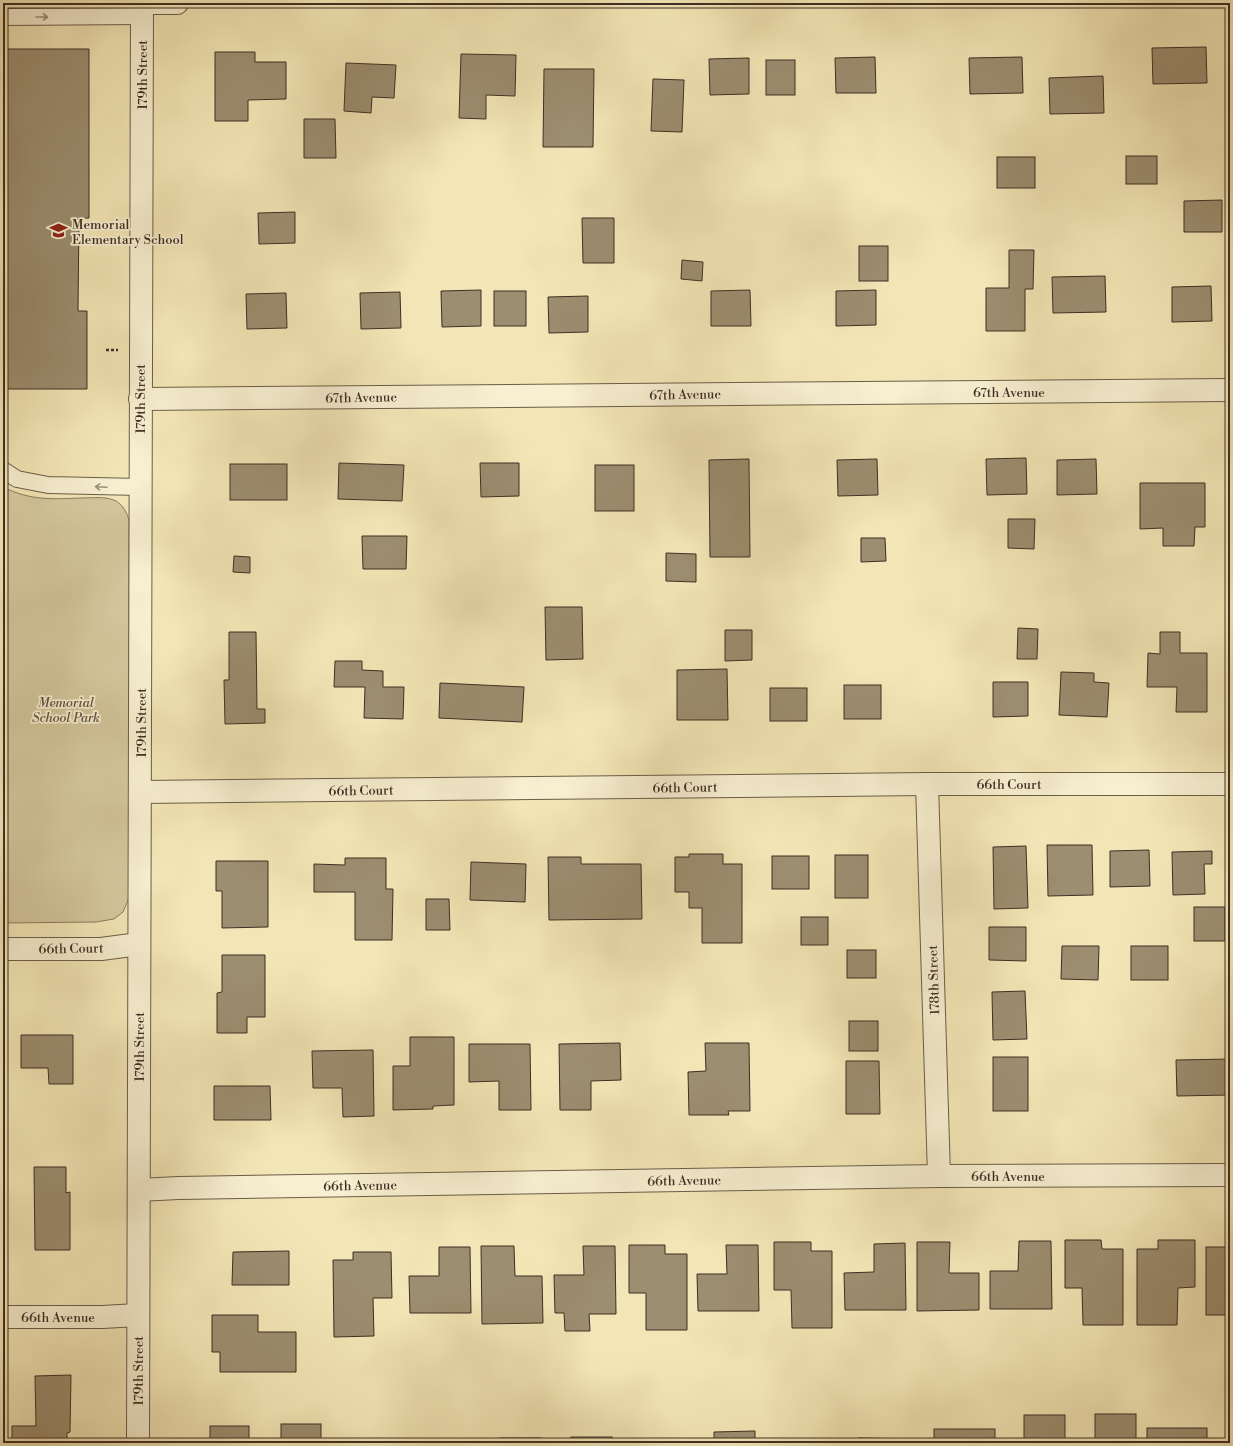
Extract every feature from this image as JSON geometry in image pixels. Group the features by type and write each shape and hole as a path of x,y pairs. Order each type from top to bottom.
{"street":[{"path":"142,7 177,3"},
{"name":"179th Street","path":"138,1443 142,7"},
{"name":"67th Avenue","path":"140,399 1230,390"},
{"name":"66th Court","path":"141,792 927,784 1230,784"},
{"name":"178th Street","path":"927,784 939,1176"},
{"name":"66th Court","path":"3,949 101,949 139,944"},
{"name":"66th Avenue","path":"139,1190 939,1176 1230,1175"},
{"name":"66th Avenue","path":"3,1317 102,1317 138,1314"}],"lane":[{"path":"3,17 142,7"},
{"path":"3,470 17,479 48,485 140,487"}],"green space":[{"name":"Memorial School Park","path":"3,487 23,495 42,498 112,499 123,507 129,520 129,898 123,912 114,919 96,922 3,923"}],"building":[{"path":"1206,47 1207,83 1153,84 1152,48"},
{"path":"3,49 89,49 89,218 79,218 78,311 87,311 87,389 3,389"},
{"path":"215,52 255,52 255,62 286,62 286,99 248,100 248,121 215,121"},
{"path":"461,54 516,55 515,96 486,95 486,119 459,118"},
{"path":"875,57 876,93 836,93 835,58"},
{"path":"1022,57 1023,93 970,94 969,58"},
{"path":"749,58 749,94 710,95 709,59"},
{"path":"766,60 795,60 795,95 766,95"},
{"path":"346,63 396,65 394,98 372,97 371,113 344,111"},
{"path":"544,69 594,69 593,147 543,147"},
{"path":"1103,76 1104,113 1050,114 1049,78"},
{"path":"653,79 684,80 682,132 651,131"},
{"path":"304,119 335,119 336,158 304,158"},
{"path":"1126,156 1157,156 1157,184 1126,184"},
{"path":"997,157 1035,157 1035,188 997,188"},
{"path":"1222,200 1222,232 1184,232 1184,201"},
{"path":"295,212 295,243 259,244 258,213"},
{"path":"582,218 614,218 614,263 583,263"},
{"path":"859,246 888,246 888,281 859,281"},
{"path":"1009,250 1034,250 1033,289 1025,289 1025,331 986,331 986,288 1009,288"},
{"path":"682,260 703,262 702,281 681,279"},
{"path":"1105,276 1106,312 1053,313 1052,277"},
{"path":"1211,286 1212,321 1172,322 1172,287"},
{"path":"481,290 481,326 442,327 441,291"},
{"path":"750,290 751,326 711,326 711,291"},
{"path":"876,290 876,325 836,326 836,291"},
{"path":"494,291 526,291 526,326 494,326"},
{"path":"400,292 401,328 361,329 360,293"},
{"path":"286,293 287,328 247,329 246,294"},
{"path":"588,296 588,332 549,333 548,297"},
{"path":"1026,458 1027,494 987,495 986,459"},
{"path":"749,459 750,557 710,557 709,460"},
{"path":"877,459 878,495 838,496 837,460"},
{"path":"1096,459 1097,494 1057,495 1057,460"},
{"path":"339,463 404,465 402,501 338,499"},
{"path":"480,463 519,463 519,496 481,497"},
{"path":"230,464 287,464 287,500 230,500"},
{"path":"595,465 634,465 634,511 595,511"},
{"path":"1140,483 1205,483 1205,527 1195,527 1194,546 1163,546 1163,528 1140,529"},
{"path":"1008,519 1035,519 1034,549 1008,548"},
{"path":"362,536 407,536 406,569 363,569"},
{"path":"861,538 885,538 886,561 861,562"},
{"path":"666,553 696,554 696,582 666,581"},
{"path":"234,556 250,557 250,573 233,572"},
{"path":"545,607 582,607 583,659 546,660"},
{"path":"1018,628 1038,629 1037,659 1017,659"},
{"path":"725,630 752,630 752,660 725,661"},
{"path":"229,632 256,632 257,709 265,709 265,723 225,724 224,680 229,680"},
{"path":"1160,632 1180,632 1180,653 1207,653 1207,712 1176,712 1177,687 1147,687 1148,653 1160,654"},
{"path":"335,661 362,661 362,670 383,671 383,687 404,687 403,719 364,718 365,687 334,687"},
{"path":"727,669 728,720 677,720 677,670"},
{"path":"1061,672 1094,673 1094,682 1109,683 1107,717 1059,715"},
{"path":"993,682 1028,682 1028,716 993,717"},
{"path":"440,683 524,687 522,722 439,718"},
{"path":"844,685 881,685 881,719 844,719"},
{"path":"770,688 807,688 807,721 770,721"},
{"path":"1047,845 1092,845 1093,895 1048,896"},
{"path":"1026,846 1028,908 994,909 993,847"},
{"path":"1149,850 1150,886 1110,887 1110,851"},
{"path":"1212,851 1212,864 1204,864 1205,894 1173,895 1172,852"},
{"path":"689,854 723,854 723,864 742,864 742,943 702,943 702,908 689,908 689,892 675,892 675,857 689,857"},
{"path":"835,855 868,855 868,898 835,898"},
{"path":"772,856 809,856 809,889 772,889"},
{"path":"548,857 581,857 581,864 641,864 642,919 549,920"},
{"path":"345,858 386,858 386,889 393,889 392,940 355,940 355,892 314,892 314,864 345,865"},
{"path":"216,861 268,861 268,927 222,928 222,891 216,891"},
{"path":"471,862 526,864 525,902 470,900"},
{"path":"426,899 449,899 450,930 426,930"},
{"path":"1194,907 1225,907 1225,941 1194,941"},
{"path":"801,917 828,917 828,945 801,945"},
{"path":"989,927 1026,927 1026,961 989,960"},
{"path":"1062,946 1099,946 1098,980 1061,979"},
{"path":"1131,946 1168,946 1168,980 1131,980"},
{"path":"847,950 876,950 876,978 847,978"},
{"path":"222,955 265,955 265,1017 247,1017 247,1033 217,1033 217,993 222,992"},
{"path":"1025,991 1027,1039 993,1040 992,992"},
{"path":"849,1021 878,1021 878,1051 849,1051"},
{"path":"21,1035 73,1035 73,1084 49,1084 48,1068 21,1068"},
{"path":"410,1037 454,1037 454,1105 433,1106 433,1109 393,1110 393,1066 410,1066"},
{"path":"620,1043 621,1080 591,1081 591,1110 560,1110 559,1044"},
{"path":"705,1043 749,1043 750,1111 728,1111 729,1115 689,1115 688,1072 706,1071"},
{"path":"469,1044 530,1044 531,1110 499,1110 499,1081 469,1082"},
{"path":"373,1050 374,1116 343,1117 342,1088 313,1088 312,1051"},
{"path":"993,1057 1028,1057 1028,1111 993,1111"},
{"path":"1230,1059 1230,1095 1177,1096 1176,1060"},
{"path":"846,1061 879,1061 880,1114 846,1114"},
{"path":"214,1086 270,1086 271,1120 214,1120"},
{"path":"34,1167 66,1167 66,1193 70,1192 70,1250 35,1250"},
{"path":"1065,1240 1101,1240 1102,1249 1123,1249 1123,1325 1083,1325 1082,1288 1065,1288"},
{"path":"1158,1240 1195,1240 1195,1287 1178,1288 1177,1325 1137,1325 1137,1249 1158,1249"},
{"path":"1019,1241 1051,1241 1052,1309 990,1309 990,1271 1018,1271"},
{"path":"774,1242 811,1242 811,1251 832,1251 832,1328 792,1328 791,1290 774,1290"},
{"path":"917,1242 950,1242 949,1273 979,1273 979,1310 917,1311"},
{"path":"905,1243 906,1310 845,1310 844,1273 874,1272 874,1244"},
{"path":"629,1245 665,1245 665,1254 687,1254 687,1330 646,1330 646,1293 629,1293"},
{"path":"726,1245 758,1245 759,1311 698,1311 697,1274 727,1274"},
{"path":"481,1246 514,1246 515,1276 542,1276 543,1323 482,1324"},
{"path":"583,1246 615,1246 616,1314 589,1314 590,1331 565,1331 564,1313 555,1313 554,1275 584,1275"},
{"path":"439,1247 470,1247 471,1313 410,1313 409,1276 439,1276"},
{"path":"1206,1247 1230,1247 1230,1315 1206,1315"},
{"path":"289,1251 289,1285 232,1285 233,1252"},
{"path":"353,1252 391,1252 392,1298 373,1298 374,1336 334,1337 333,1260 353,1260"},
{"path":"212,1315 258,1315 258,1332 296,1332 296,1372 220,1372 220,1352 212,1352"},
{"path":"71,1375 70,1432 67,1433 67,1443 12,1443 12,1426 36,1426 35,1376"},
{"path":"1095,1414 1136,1414 1136,1443 1095,1443"},
{"path":"1024,1415 1065,1415 1065,1443 1024,1443"},
{"path":"281,1424 321,1424 321,1443 281,1443"},
{"path":"210,1426 249,1426 249,1443 210,1443"},
{"path":"1147,1428 1207,1428 1207,1443 1147,1443"},
{"path":"934,1429 995,1429 995,1443 934,1443"},
{"path":"755,1431 755,1443 714,1443 714,1432"},
{"path":"571,1437 612,1437 612,1443 571,1443"},
{"path":"500,1438 541,1438 541,1443 500,1443"},
{"path":"858,1438 919,1439 919,1443 858,1443"},
{"path":"469,1439 469,1443 428,1443 428,1440"},
{"path":"644,1439 705,1439 705,1443 644,1443"},
{"path":"787,1441 848,1441 848,1443 787,1443"}],"place":[{"name":"Memorial Elementary School","path":"59,231"}]}
